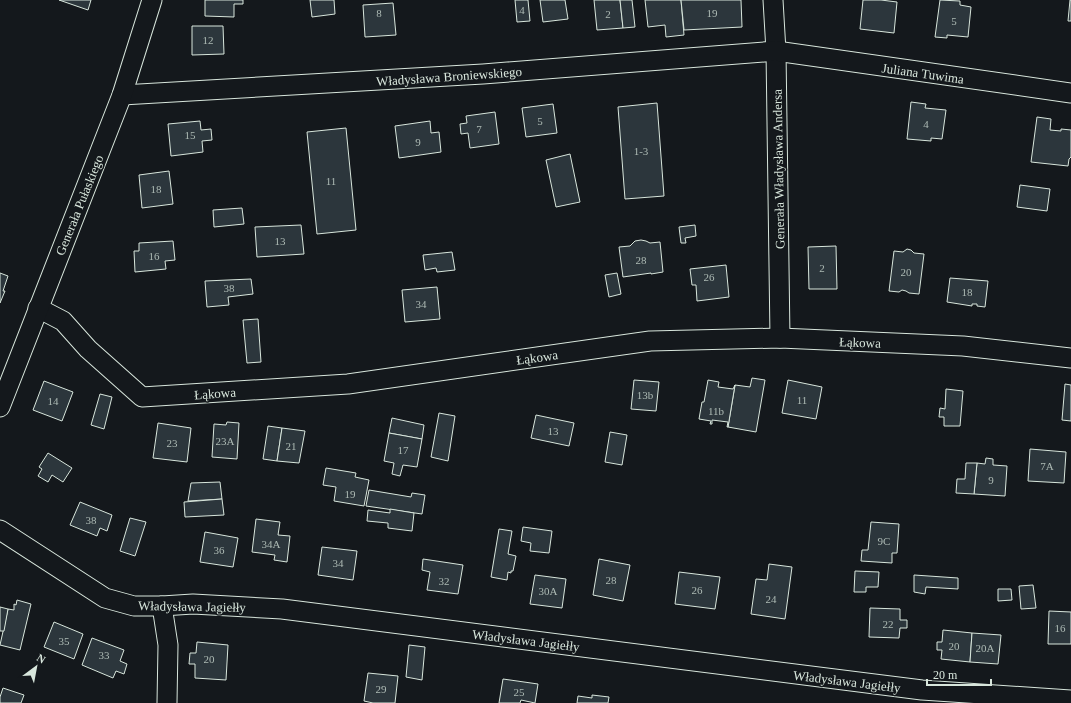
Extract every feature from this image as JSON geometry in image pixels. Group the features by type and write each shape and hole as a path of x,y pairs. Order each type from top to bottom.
{"street":[{"name":"Generała Pułaskiego","path":"0,407 122,95 152,0"},
{"name":"Generała Władysława Andersa","path":"773,0 776,51 780,338"},
{"name":"Władysława Broniewskiego","path":"122,95 483,74 776,51"},
{"name":"Juliana Tuwima","path":"776,51 1071,93"},
{"name":"Łąkowa","path":"38,308 63,321 88,349 142,397 348,384 650,341 780,338 963,346 1071,358"},
{"name":"Władysława Jagiełły","path":"0,530 105,598 134,606 193,604 282,609 922,690 1071,700"},
{"path":"162,606 168,645 167,703"}],"building":[{"path":"59,0 91,0 88,10"},
{"path":"205,0 243,0 243,4 234,4 234,17 205,16"},
{"path":"310,0 334,0 335,14 312,17"},
{"path":"515,0 528,0 530,21 517,22"},
{"path":"540,0 565,0 568,19 543,22"},
{"path":"594,0 620,0 623,28 597,30"},
{"path":"620,0 632,0 635,27 623,28"},
{"path":"645,0 681,0 684,35 666,37 665,25 648,27"},
{"path":"681,0 741,0 742,27 684,30"},
{"path":"863,0 897,2 894,33 860,29"},
{"path":"940,0 960,1 960,5 971,7 968,37 947,35 947,38 935,37"},
{"path":"1070,0 1071,21 1068,21"},
{"path":"393,3 396,35 365,37 363,5"},
{"path":"192,26 223,26 224,54 192,55"},
{"path":"911,102 926,104 925,108 946,110 942,139 931,138 931,141 907,139"},
{"path":"657,103 664,196 625,199 618,107"},
{"path":"553,104 557,133 526,137 522,108"},
{"path":"495,112 499,144 470,148 468,133 461,134 460,124 467,123 466,116"},
{"path":"1037,117 1051,119 1050,130 1071,130 1071,157 1069,159 1068,166 1031,162"},
{"path":"200,121 201,130 211,129 212,140 202,141 203,152 171,156 168,124"},
{"path":"430,121 431,133 439,132 441,152 399,158 395,126"},
{"path":"346,128 356,230 317,234 307,132"},
{"path":"570,154 580,202 556,207 546,160"},
{"path":"169,171 173,204 142,208 139,175"},
{"path":"1020,185 1050,189 1047,211 1017,207"},
{"path":"242,208 244,224 214,227 213,210"},
{"path":"301,225 304,254 257,257 255,227"},
{"path":"695,225 696,236 685,238 686,243 681,243 679,227"},
{"path":"641,240 650,243 660,242 663,272 623,277 619,247 630,246 635,241"},
{"path":"173,241 175,260 165,261 166,269 135,272 134,251 139,251 139,243"},
{"path":"836,246 837,289 809,289 808,247"},
{"path":"907,249 914,253 924,254 919,294 909,293 902,290 899,292 889,291 894,251 903,252"},
{"path":"452,252 455,270 437,272 436,268 425,270 423,255"},
{"path":"726,265 729,297 697,301 696,285 692,285 690,269"},
{"path":"0,273 8,276 3,291 5,291 0,303"},
{"path":"617,273 621,294 609,297 605,275"},
{"path":"950,278 988,281 985,307 977,306 977,304 972,304 972,306 947,302"},
{"path":"251,279 253,294 228,297 229,305 207,307 205,281"},
{"path":"437,287 440,319 405,322 402,290"},
{"path":"258,319 261,362 247,363 243,320"},
{"path":"752,378 765,380 756,432 728,427 735,385 750,387"},
{"path":"634,380 659,382 656,411 631,409"},
{"path":"708,380 719,382 718,387 733,389 735,385 728,427 728,422 712,420 712,424 710,424 711,421 699,419"},
{"path":"788,380 822,387 816,419 782,413"},
{"path":"44,381 73,392 62,421 33,410"},
{"path":"1065,384 1071,385 1071,421 1062,420"},
{"path":"946,389 963,391 960,426 944,426 944,417 939,417 940,408 945,409"},
{"path":"100,394 112,397 104,429 91,425"},
{"path":"439,413 455,416 448,461 431,457"},
{"path":"536,415 574,423 569,446 531,438"},
{"path":"392,418 424,425 422,439 389,433"},
{"path":"227,422 239,423 237,459 212,457 214,424 226,425"},
{"path":"158,423 191,428 187,462 153,458"},
{"path":"268,426 282,428 277,461 263,459"},
{"path":"282,428 305,431 299,463 277,461"},
{"path":"610,432 627,435 622,465 605,462"},
{"path":"389,433 422,439 417,467 403,465 400,476 392,474 394,463 384,461"},
{"path":"1030,449 1066,452 1064,483 1028,481"},
{"path":"48,453 72,468 63,482 52,475 48,482 38,476 42,469 39,467"},
{"path":"986,458 993,459 993,465 1007,466 1005,496 974,494 977,463 985,464"},
{"path":"966,463 977,463 974,494 956,493 957,479 965,479"},
{"path":"326,468 356,473 355,477 369,480 364,506 334,501 336,487 323,485"},
{"path":"220,482 222,499 188,501 191,483"},
{"path":"369,490 411,497 412,493 425,495 422,514 366,506"},
{"path":"222,499 224,515 185,517 184,502"},
{"path":"80,502 112,515 107,531 100,528 97,536 70,525"},
{"path":"390,509 414,513 412,531 388,528 388,523 367,521 368,510 390,513"},
{"path":"130,518 146,522 135,556 120,551"},
{"path":"256,519 280,522 278,535 290,536 287,562 274,560 275,555 252,552"},
{"path":"871,522 899,524 897,553 892,553 892,563 861,561 862,550 868,550"},
{"path":"523,527 552,531 549,553 530,551 531,543 521,541"},
{"path":"499,529 512,531 508,554 516,556 513,571 511,571 511,573 508,572 507,580 491,577"},
{"path":"205,532 238,538 233,567 200,562"},
{"path":"322,547 357,551 353,580 318,575"},
{"path":"423,559 463,565 458,594 427,590 430,572 422,570"},
{"path":"599,559 630,565 623,601 593,595"},
{"path":"769,564 792,567 785,619 751,614 756,579 767,580"},
{"path":"855,571 879,572 878,587 866,587 866,592 854,592"},
{"path":"679,572 720,577 715,609 675,604"},
{"path":"535,575 566,579 562,608 530,604"},
{"path":"914,575 958,578 958,589 926,587 925,594 914,592"},
{"path":"1033,585 1036,608 1021,609 1019,586"},
{"path":"998,589 1011,589 1012,600 998,601"},
{"path":"17,600 31,604 20,650 0,645 8,609 14,610 14,604 16,605"},
{"path":"0,607 8,609 4,631 0,631"},
{"path":"870,608 900,609 900,620 907,620 907,628 900,628 899,638 869,637"},
{"path":"1049,611 1071,612 1071,644 1048,644"},
{"path":"54,622 83,634 74,659 44,647"},
{"path":"943,630 972,633 970,662 941,659 942,650 937,650 937,642 942,642"},
{"path":"972,633 1001,635 998,664 970,662"},
{"path":"92,638 124,650 120,661 127,664 124,674 116,671 113,678 82,665"},
{"path":"197,642 228,645 226,680 195,678 195,664 189,664 190,653 196,653"},
{"path":"409,645 425,647 422,680 406,677"},
{"path":"368,673 398,676 395,703 373,703 364,701"},
{"path":"503,679 538,684 535,703 521,700 520,703 499,703"},
{"path":"3,688 24,695 21,703 0,703"},
{"path":"592,695 609,697 608,703 577,703 578,696 592,698"}]}
